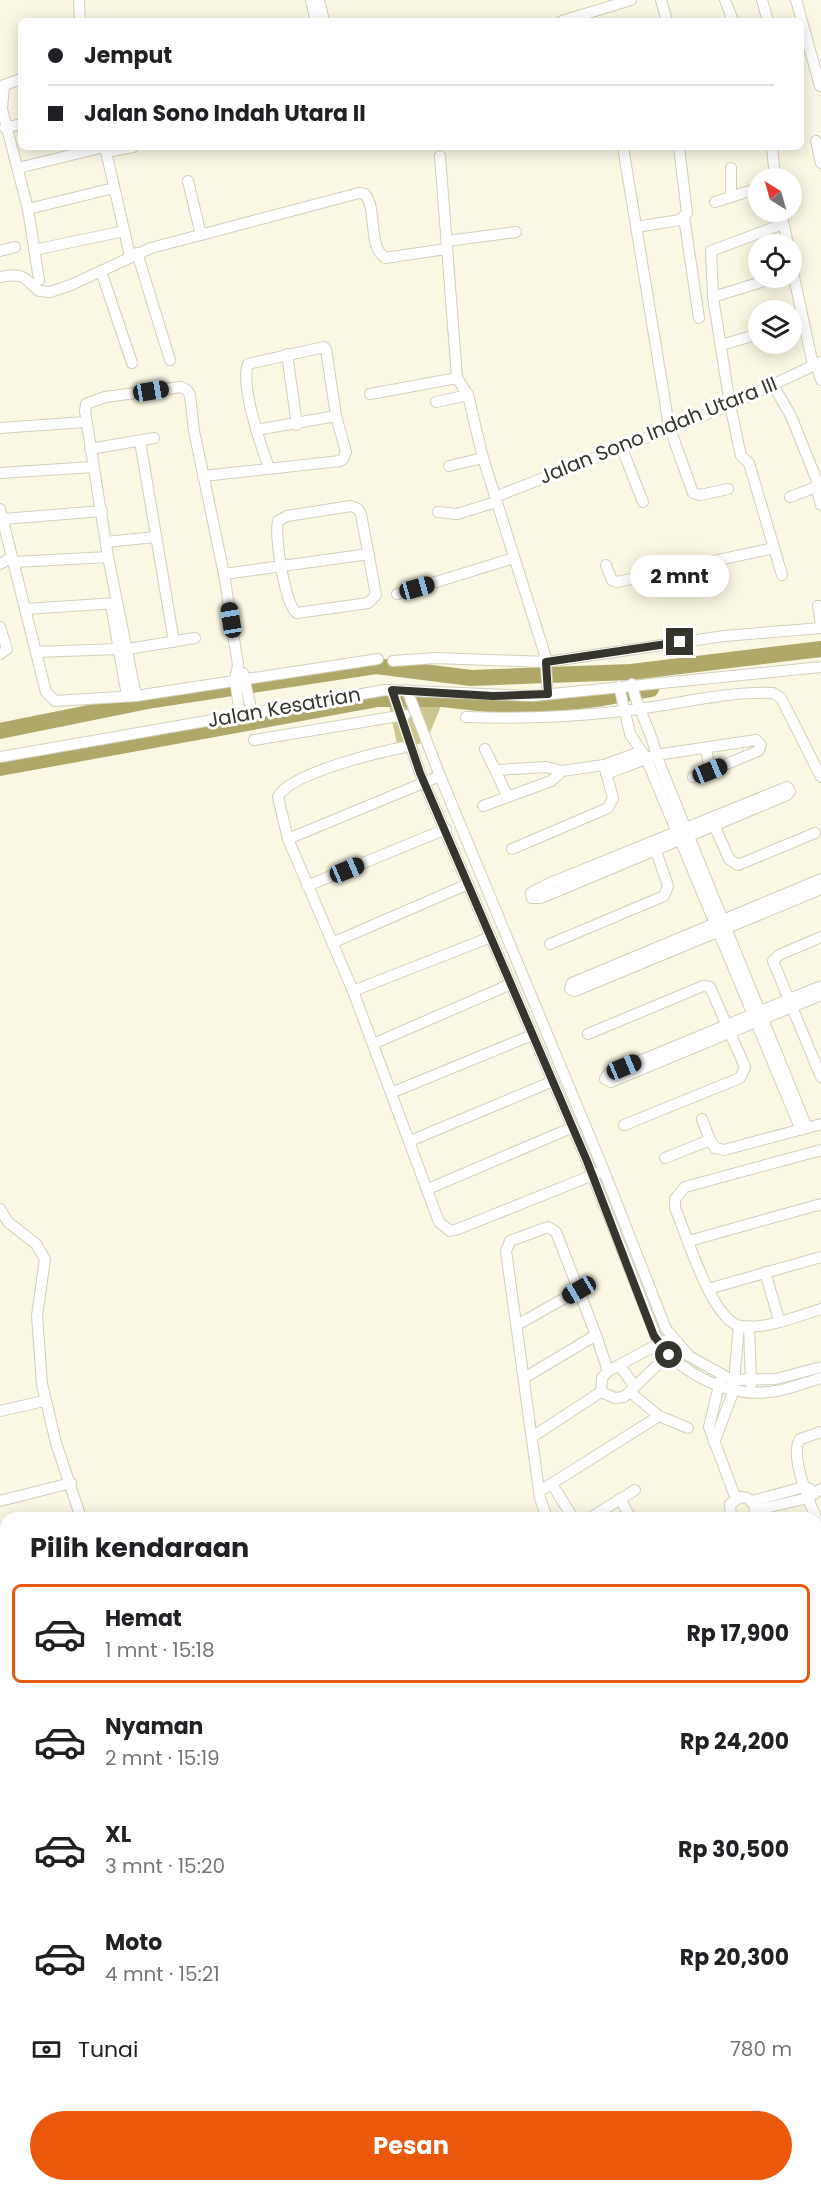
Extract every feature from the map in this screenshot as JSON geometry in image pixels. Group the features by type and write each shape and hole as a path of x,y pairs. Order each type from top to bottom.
{"street":[{"path":"79,0 80,18"},
{"path":"311,0 315,18"},
{"path":"320,0 323,18"},
{"path":"578,18 631,0"},
{"path":"661,0 666,18"},
{"path":"725,0 732,18"},
{"path":"762,0 767,18"},
{"path":"796,0 801,18"},
{"path":"804,29 820,86"},
{"path":"18,80 4,85 1,109 28,209 39,280"},
{"path":"5,128 18,125"},
{"path":"816,141 821,162"},
{"path":"18,168 100,150"},
{"path":"105,150 124,231 170,360"},
{"path":"623,150 669,426 693,493 700,495 728,489"},
{"path":"679,150 687,201 687,213 684,217 699,318"},
{"path":"772,150 774,168"},
{"path":"440,156 457,378 468,396 483,458 547,666 548,691"},
{"path":"731,168 731,197"},
{"path":"188,181 201,235"},
{"path":"28,209 114,188"},
{"path":"715,202 748,192"},
{"path":"0,278 17,274 24,276 39,291 50,292 101,271 133,254 359,193 365,194 371,204 377,249 385,258 516,232"},
{"path":"636,226 684,217"},
{"path":"783,575 749,464 741,456 729,405 713,297 711,251 783,224 786,234"},
{"path":"34,250 124,231"},
{"path":"0,251 15,247"},
{"path":"101,271 132,363"},
{"path":"713,297 748,286"},
{"path":"802,332 817,364 821,380"},
{"path":"721,345 748,337"},
{"path":"203,476 343,459 346,452 336,416 326,349 287,354 248,364 247,380 256,430 268,468"},
{"path":"287,354 297,425"},
{"name":"Jalan Sono Indah Utara III","path":"438,512 457,514 669,426 729,405 817,364"},
{"path":"370,394 457,378"},
{"path":"773,385 791,416 819,486 821,505"},
{"path":"131,696 114,604 102,512 85,422 86,404 95,400 181,387 187,390 224,574 245,710"},
{"path":"436,402 468,396"},
{"path":"256,430 297,425 336,416"},
{"path":"0,428 85,422"},
{"path":"90,449 154,438"},
{"path":"140,441 174,642"},
{"path":"621,446 643,502"},
{"path":"449,466 483,458"},
{"path":"0,473 93,467"},
{"path":"790,497 819,486"},
{"path":"351,506 358,509 361,514 376,589 373,600 368,603 303,613 293,610 281,567 278,521 287,516 351,506"},
{"path":"102,512 1,514 7,562 26,609 46,692 55,701 131,696 241,682 378,659"},
{"path":"106,542 155,537"},
{"path":"606,565 612,580 617,582 774,548"},
{"path":"224,574 369,554"},
{"path":"7,562 108,557"},
{"path":"397,594 514,558"},
{"path":"26,609 114,604"},
{"path":"393,661 436,658 547,666 724,636 821,626 818,606"},
{"path":"0,627 7,649 0,654"},
{"path":"36,652 123,649 195,638"},
{"name":"Jalan Kesatrian","path":"0,757 245,710 619,688 821,667"},
{"path":"632,686 637,704 645,717 647,755 683,833 804,1129"},
{"path":"619,688 634,744 647,755"},
{"path":"466,717 560,717 637,704 773,693 781,698 821,777"},
{"path":"255,740 395,702 410,700 532,999 612,1210 629,1272 659,1344 669,1355 700,1377 724,1380 776,1380 821,1366"},
{"path":"395,702 422,778 446,829 551,1082 571,1128 593,1159"},
{"path":"497,770 546,767 562,771 605,770 647,755 756,741 761,745 758,751 693,777"},
{"path":"410,746 353,759 288,785 278,797 288,839 353,991 439,1222 450,1231 598,1173"},
{"path":"706,748 710,771"},
{"path":"485,749 507,795"},
{"path":"512,849 608,808 613,798 605,770"},
{"path":"288,839 438,771"},
{"path":"483,806 507,795 550,781 562,771"},
{"path":"581,876 683,833 787,795 790,791 784,788 713,822"},
{"path":"713,822 729,859 738,865 815,833"},
{"path":"307,886 446,829"},
{"path":"550,944 664,896 668,886 654,846"},
{"path":"638,960 575,991 570,989 572,983 638,960 722,926 790,897 821,879"},
{"path":"332,943 468,884"},
{"path":"790,897 821,889"},
{"path":"480,910 492,905"},
{"path":"353,991 491,937"},
{"path":"821,937 775,958 774,966 821,1077"},
{"path":"373,1044 511,984"},
{"path":"588,1034 703,986 710,987 714,991 745,1067 740,1078 624,1125"},
{"path":"658,1058 759,1017 821,986"},
{"path":"790,1003 821,995"},
{"path":"520,1005 532,999"},
{"path":"525,1017 537,1012"},
{"path":"391,1093 532,1035"},
{"path":"810,1050 821,1045"},
{"path":"410,1141 551,1082"},
{"path":"702,1119 715,1149 724,1150 821,1124"},
{"path":"428,1189 571,1128"},
{"path":"665,1158 710,1140"},
{"path":"821,1150 685,1187 675,1198 675,1208 718,1308 744,1326 821,1309"},
{"path":"689,1241 821,1204"},
{"path":"0,1209 8,1222 36,1244 45,1259 37,1316 44,1401 79,1512"},
{"path":"612,1210 674,1340 724,1380 733,1392"},
{"path":"545,1512 540,1491 506,1251 510,1241 548,1227 552,1228 558,1236 608,1371"},
{"path":"708,1289 821,1257"},
{"path":"629,1272 640,1267"},
{"path":"765,1272 779,1320"},
{"path":"517,1325 579,1290"},
{"path":"744,1326 752,1392"},
{"path":"736,1499 709,1427 744,1326"},
{"path":"524,1378 596,1335"},
{"path":"601,1392 602,1378 608,1371 659,1344 674,1340"},
{"path":"601,1392 615,1398 632,1390 669,1355 674,1340"},
{"path":"620,1366 632,1390 659,1416 688,1428"},
{"path":"733,1392 776,1391 821,1378"},
{"path":"532,1437 601,1392"},
{"path":"714,1443 733,1392"},
{"path":"0,1411 44,1401"},
{"path":"540,1491 659,1416"},
{"path":"815,1512 812,1492 795,1450 797,1444 805,1437 821,1432"},
{"path":"0,1501 71,1483"},
{"path":"552,1484 569,1512"},
{"path":"600,1512 635,1490"},
{"path":"731,1512 730,1504 741,1497 754,1510 812,1492"},
{"path":"620,1499 628,1512"}],"shaded area":[{"path":"386,691 446,694 426,742 398,749"}],"waterway":[{"path":"0,731 153,700 376,666 471,678 631,672 821,649"},
{"path":"0,768 378,699 442,699 523,708 603,698 651,689"}],"route":[{"path":"669,1355 654,1336 587,1161 551,1082 446,829 420,773 399,717 392,690 493,696 548,694 546,662 680,642"}]}
